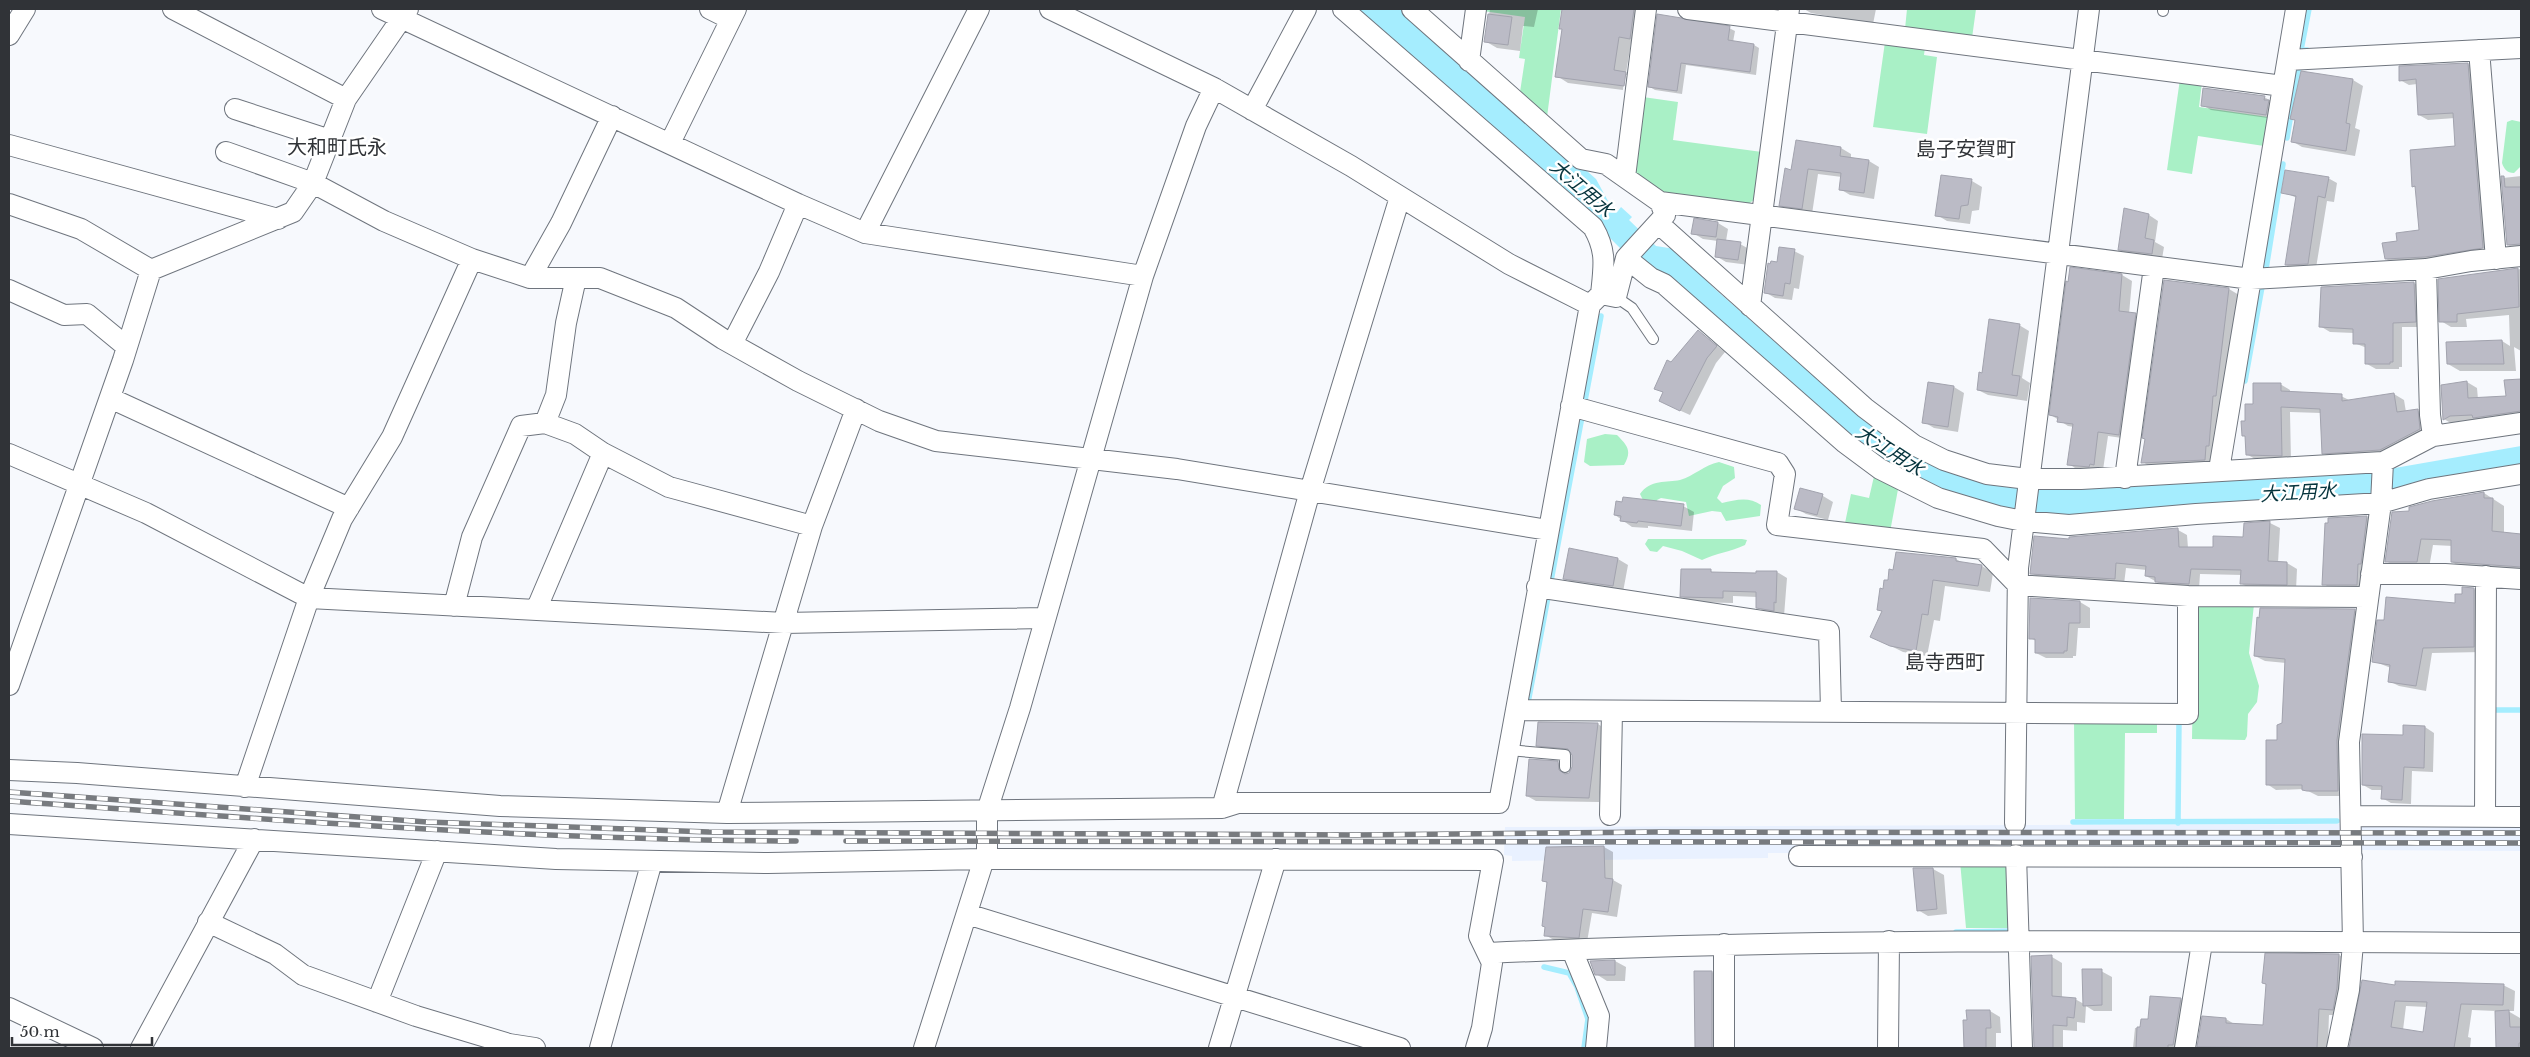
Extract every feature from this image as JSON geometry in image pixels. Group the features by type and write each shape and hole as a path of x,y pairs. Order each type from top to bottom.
{"street":[{"path":"9,35 25,9"},
{"path":"173,9 346,99"},
{"path":"382,9 405,14 612,116 798,204 865,233 1143,276"},
{"path":"670,143 733,14 710,9"},
{"path":"865,233 979,9"},
{"path":"1050,9 1214,88 1400,197 1509,264 1602,299"},
{"path":"1252,110 1306,9"},
{"path":"9,770 76,773 500,806 727,813 987,812 1222,808 1238,803 1499,803 1516,710 1546,588 1548,530 1580,409 1602,299 1603,243 1593,227 1343,9"},
{"path":"1412,9 1581,159 1606,164 1660,202 2251,279 2426,269 2521,256"},
{"path":"1469,61 1476,9"},
{"path":"1625,177 1646,9"},
{"path":"1688,9 1788,15 2082,60 2283,86"},
{"path":"2015,823 2018,585 2023,520 2089,9"},
{"path":"2219,470 2296,9"},
{"path":"151,270 293,212 313,182 346,99 405,14"},
{"path":"1750,306 1788,15"},
{"path":"2288,60 2521,48"},
{"path":"2479,50 2496,259"},
{"path":"924,1048 985,859 987,812 1143,276 1196,126 1214,88"},
{"path":"235,109 330,140"},
{"path":"530,278 561,223 612,116"},
{"path":"9,145 278,219"},
{"path":"226,152 313,182 384,221 472,259 530,278 600,278 676,308 732,344 879,421 936,441 1178,469 1548,530"},
{"path":"1222,808 1310,491 1400,197"},
{"path":"1602,299 1626,258 1665,215 1660,202"},
{"path":"9,204 82,230 151,270"},
{"path":"732,344 769,272 798,204"},
{"path":"1654,227 1750,306 1865,408 1914,445 1944,460 1987,474 2027,483 2125,478 2219,470 2383,465 2433,436 2521,423"},
{"path":"1626,258 1651,278 1664,284 1838,436 1880,469 1946,501 1970,509 2023,520 2069,525 2381,500 2429,489 2521,474"},
{"path":"245,787 310,598 342,519 392,437 472,259"},
{"path":"2125,478 2154,266"},
{"path":"2426,269 2430,415 2433,436"},
{"path":"10,679 110,398 151,270"},
{"path":"545,423 556,395 566,323 576,278"},
{"path":"9,290 64,315 87,314 127,347"},
{"path":"110,398 349,508"},
{"path":"727,813 812,526 856,409"},
{"path":"1580,409 1778,463 1785,474 1777,525 1983,549 2018,585 2188,596 2368,597"},
{"path":"454,606 472,537 521,426 545,423 574,434 603,453 669,486 812,526"},
{"path":"536,610 603,453"},
{"path":"9,454 146,512 310,598 784,623 1045,618"},
{"path":"2337,1048 2349,990 2353,943 2349,742 2381,500 2383,465"},
{"path":"2371,574 2486,576 2521,579"},
{"path":"2485,817 2486,576"},
{"path":"1546,588 1829,631 1831,711"},
{"path":"1516,710 2188,714 2188,596"},
{"path":"1610,815 1612,711"},
{"path":"2351,816 2521,817"},
{"path":"9,824 556,859 768,863 985,859 1493,860 1480,936 1492,963 1482,1028 1476,1048"},
{"path":"141,1048 254,839"},
{"path":"377,1002 438,851"},
{"path":"2016,855 2022,1048"},
{"path":"1799,856 2352,857"},
{"path":"1219,1048 1276,859"},
{"path":"600,1048 652,861"},
{"path":"967,914 1400,1048"},
{"path":"208,922 275,954 303,975 377,1002 509,1044 535,1048"},
{"path":"1888,1048 1889,941"},
{"path":"1488,953 1724,944 1889,941 2521,943"},
{"path":"2185,1048 2202,943"},
{"path":"1724,944 1724,1048"},
{"path":"1572,950 1599,1016 1596,1048"},
{"path":"9,1008 93,1048"}],"lane":[{"path":"1602,299 1632,308 1653,339"},
{"path":"1508,750 1565,755 1565,767"}],"shaded area":[{"path":"2357,821 2521,822 2521,851 2357,850"},
{"path":"2340,824 2340,852 1768,853 1768,858 1512,861 1512,856 1504,855 1505,827"}],"green space":[{"path":"1484,9 1561,9 1547,117 1520,92 1525,59 1519,58 1525,17 1483,11"},
{"path":"1907,9 1976,9 1972,38 1905,29"},
{"path":"1885,42 1925,47 1924,55 1937,57 1927,134 1873,127"},
{"path":"2180,79 2202,82 2199,107 2268,117 2264,146 2198,136 2192,174 2167,170"},
{"path":"1643,97 1678,102 1673,140 1762,152 1755,199 1747,205 1654,192 1632,172"},
{"path":"2512,120 2521,122 2521,166 2514,173 2506,170 2502,163 2507,122"},
{"path":"1605,434 1617,435 1624,442 1628,449 1628,456 1624,465 1590,466 1584,462 1587,439"},
{"path":"1719,462 1734,467 1735,478 1723,486 1717,498 1722,503 1752,500 1761,505 1760,516 1726,521 1721,512 1712,511 1689,516 1686,502 1661,498 1657,500 1655,506 1643,500 1640,494 1649,486 1659,482 1680,480"},
{"path":"1875,472 1899,484 1890,532 1844,528 1851,494 1869,498"},
{"path":"1648,539 1747,540 1745,545 1702,560 1682,551 1663,546 1657,552 1650,551 1645,544"},
{"path":"2201,600 2254,604 2249,653 2259,686 2257,702 2248,714 2247,736 2245,740 2192,739 2194,608"},
{"path":"2157,719 2157,733 2125,733 2124,819 2075,819 2074,720"},
{"path":"2009,860 2016,928 1966,928 1960,861"}],"water":[{"name":"大江用水","path":"1356,9 1403,9 1596,179 1608,201 1618,211 1621,207 1632,217 1629,220 1656,246 1675,249 1715,289 1859,416 1958,474 2389,469 2521,446 2521,471 2360,499 2072,517 1971,505 1888,467 1625,253 1590,218"}],"building":[{"path":"1562,9 1634,9 1630,39 1619,37 1614,70 1626,72 1624,86 1555,77 1562,29 1559,29"},
{"path":"1488,14 1512,17 1508,45 1484,42"},
{"path":"1657,14 1730,26 1728,40 1754,44 1750,72 1681,63 1677,91 1648,87"},
{"path":"2468,63 2483,248 2425,257 2385,259 2382,243 2397,241 2396,233 2419,230 2415,186 2412,187 2410,150 2455,146 2453,113 2418,115 2416,79 2399,81 2399,66"},
{"path":"2301,71 2353,79 2346,123 2350,124 2346,151 2291,142 2295,120 2290,119"},
{"path":"2203,88 2265,96 2264,100 2269,100 2266,115 2201,106"},
{"path":"1796,140 1841,147 1840,156 1869,160 1864,193 1839,190 1841,173 1808,169 1802,209 1779,206 1785,168 1791,170"},
{"path":"2285,170 2329,177 2325,198 2318,196 2308,264 2285,265 2296,196 2281,193"},
{"path":"1941,175 1972,179 1968,205 1961,206 1959,219 1935,216"},
{"path":"2501,176 2504,176 2505,187 2521,187 2521,244 2507,245"},
{"path":"2124,208 2149,214 2145,238 2154,240 2152,254 2118,250"},
{"path":"1694,218 1718,222 1716,237 1691,234"},
{"path":"1717,239 1741,242 1738,260 1715,257"},
{"path":"1779,247 1795,249 1790,284 1785,283 1783,296 1764,293 1768,263 1770,264 1771,261 1777,262"},
{"path":"2070,267 2122,274 2119,311 2136,313 2119,435 2098,432 2094,465 2090,464 2089,467 2067,465 2073,424 2057,422 2058,417 2049,415 2066,281 2068,282"},
{"path":"2518,268 2519,307 2457,314 2457,322 2439,322 2438,279"},
{"path":"2164,280 2229,288 2216,396 2213,396 2209,446 2206,446 2205,460 2141,463 2145,439 2142,438"},
{"path":"2414,282 2416,322 2393,323 2393,362 2390,362 2390,364 2365,364 2365,344 2353,344 2353,329 2319,327 2321,287"},
{"path":"1989,319 2020,324 2012,375 2020,376 2017,396 1977,390 1979,372 1982,373"},
{"path":"1698,330 1717,346 1707,358 1680,411 1659,401 1663,392 1654,389 1667,360 1671,362"},
{"path":"2502,340 2504,364 2447,364 2446,342"},
{"path":"2521,379 2521,411 2473,418 2472,415 2450,416 2443,420 2441,385 2467,381 2468,398 2506,396 2504,380"},
{"path":"1928,382 1954,386 1948,427 1922,423"},
{"path":"2253,383 2281,383 2281,391 2342,394 2342,401 2394,393 2397,412 2418,409 2420,429 2380,450 2322,454 2320,409 2281,407 2282,456 2246,455 2245,436 2242,436 2241,421 2245,421 2245,404 2253,404"},
{"path":"1800,488 1823,494 1817,515 1794,509"},
{"path":"2484,492 2484,498 2493,498 2492,531 2521,534 2521,567 2451,562 2451,540 2421,539 2417,562 2385,562 2392,512 2409,511 2409,507 2432,501"},
{"path":"1623,497 1684,504 1681,526 1620,521 1621,516 1614,515 1616,501 1622,502"},
{"path":"2367,516 2361,564 2358,564 2357,585 2322,585 2325,523 2328,523 2328,518"},
{"path":"2270,521 2268,561 2287,562 2287,585 2240,584 2241,570 2191,569 2189,584 2155,582 2155,577 2145,576 2146,566 2116,563 2115,579 2030,574 2034,536 2069,539 2069,537 2178,528 2179,547 2213,547 2213,536 2243,537 2244,523"},
{"path":"1569,548 1618,558 1613,586 1563,579"},
{"path":"1896,552 1956,558 1956,561 1982,565 1978,586 1933,580 1928,615 1922,614 1916,651 1890,646 1870,637 1882,611 1877,610 1880,588 1883,589 1884,580 1888,580 1889,569 1893,570"},
{"path":"1681,569 1711,569 1711,572 1756,573 1756,571 1777,571 1774,611 1756,608 1756,592 1723,591 1723,598 1680,597"},
{"path":"2462,587 2474,588 2474,647 2423,648 2416,686 2388,682 2390,665 2372,662 2377,620 2384,620 2386,597 2455,603 2455,594 2462,594"},
{"path":"2030,598 2080,601 2080,623 2069,623 2067,651 2064,651 2064,653 2035,653 2035,639 2029,639"},
{"path":"2260,608 2355,609 2337,740 2338,791 2307,791 2302,790 2302,785 2266,785 2266,740 2277,740 2277,725 2282,723 2285,659 2254,656 2257,617 2259,618"},
{"path":"1538,722 1598,723 1589,798 1526,796 1529,759 1558,761 1559,770 1565,774 1569,773 1572,767 1572,755 1568,749 1536,746"},
{"path":"2403,725 2425,726 2424,768 2404,767 2402,800 2381,799 2382,786 2362,785 2362,734 2403,735"},
{"path":"1604,846 1605,878 1613,879 1608,912 1583,909 1579,938 1544,936 1545,927 1542,926 1547,882 1542,881 1546,847"},
{"path":"1913,868 1933,868 1937,909 1917,911"},
{"path":"2265,953 2339,954 2337,988 2333,1010 2319,1009 2317,1048 2197,1047 2202,1016 2226,1018 2226,1023 2263,1025 2266,984 2262,983"},
{"path":"2052,955 2052,996 2076,998 2074,1018 2067,1017 2067,1026 2053,1025 2053,1048 2034,1048 2031,956"},
{"path":"1615,960 1615,975 1595,975 1590,961"},
{"path":"2082,969 2102,969 2102,1005 2083,1006"},
{"path":"1694,971 1712,971 1712,1048 1695,1048"},
{"path":"2362,980 2395,985 2395,981 2504,984 2503,1005 2461,1004 2454,1048 2349,1048","holes":["2395,1001 2427,1002 2423,1032 2391,1027"]},
{"path":"2150,996 2181,998 2173,1045 2168,1045 2168,1048 2136,1048 2137,1027 2140,1027 2141,1019 2148,1019"},
{"path":"1966,1010 1990,1010 1991,1028 1986,1028 1986,1048 1964,1048 1963,1020 1967,1020"},
{"path":"2509,1010 2510,1027 2521,1027 2521,1043 2519,1043 2519,1048 2496,1048 2495,1011"}],"waterway":[{"path":"2307,50 2301,50 2309,9"},
{"path":"2287,138 2299,66"},
{"path":"2266,269 2283,164"},
{"path":"2245,381 2262,287"},
{"path":"1528,703 1601,316"},
{"path":"2493,710 2521,710"},
{"path":"2178,823 2179,722"},
{"path":"2073,822 2337,821"},
{"path":"1956,932 2014,931"},
{"path":"1544,967 1569,973 1577,987 1588,1019 1584,1048"}],"railway":[{"path":"9,792 427,822 709,832 1356,835 1658,832 2521,833"},
{"path":"9,801 304,822 500,833 697,840 796,841"},
{"path":"846,841 2521,843"}],"district":[{"name":"大和町氏永","path":"337,147"},
{"name":"島子安賀町","path":"1966,149"},
{"name":"島寺西町","path":"1945,662"}]}
